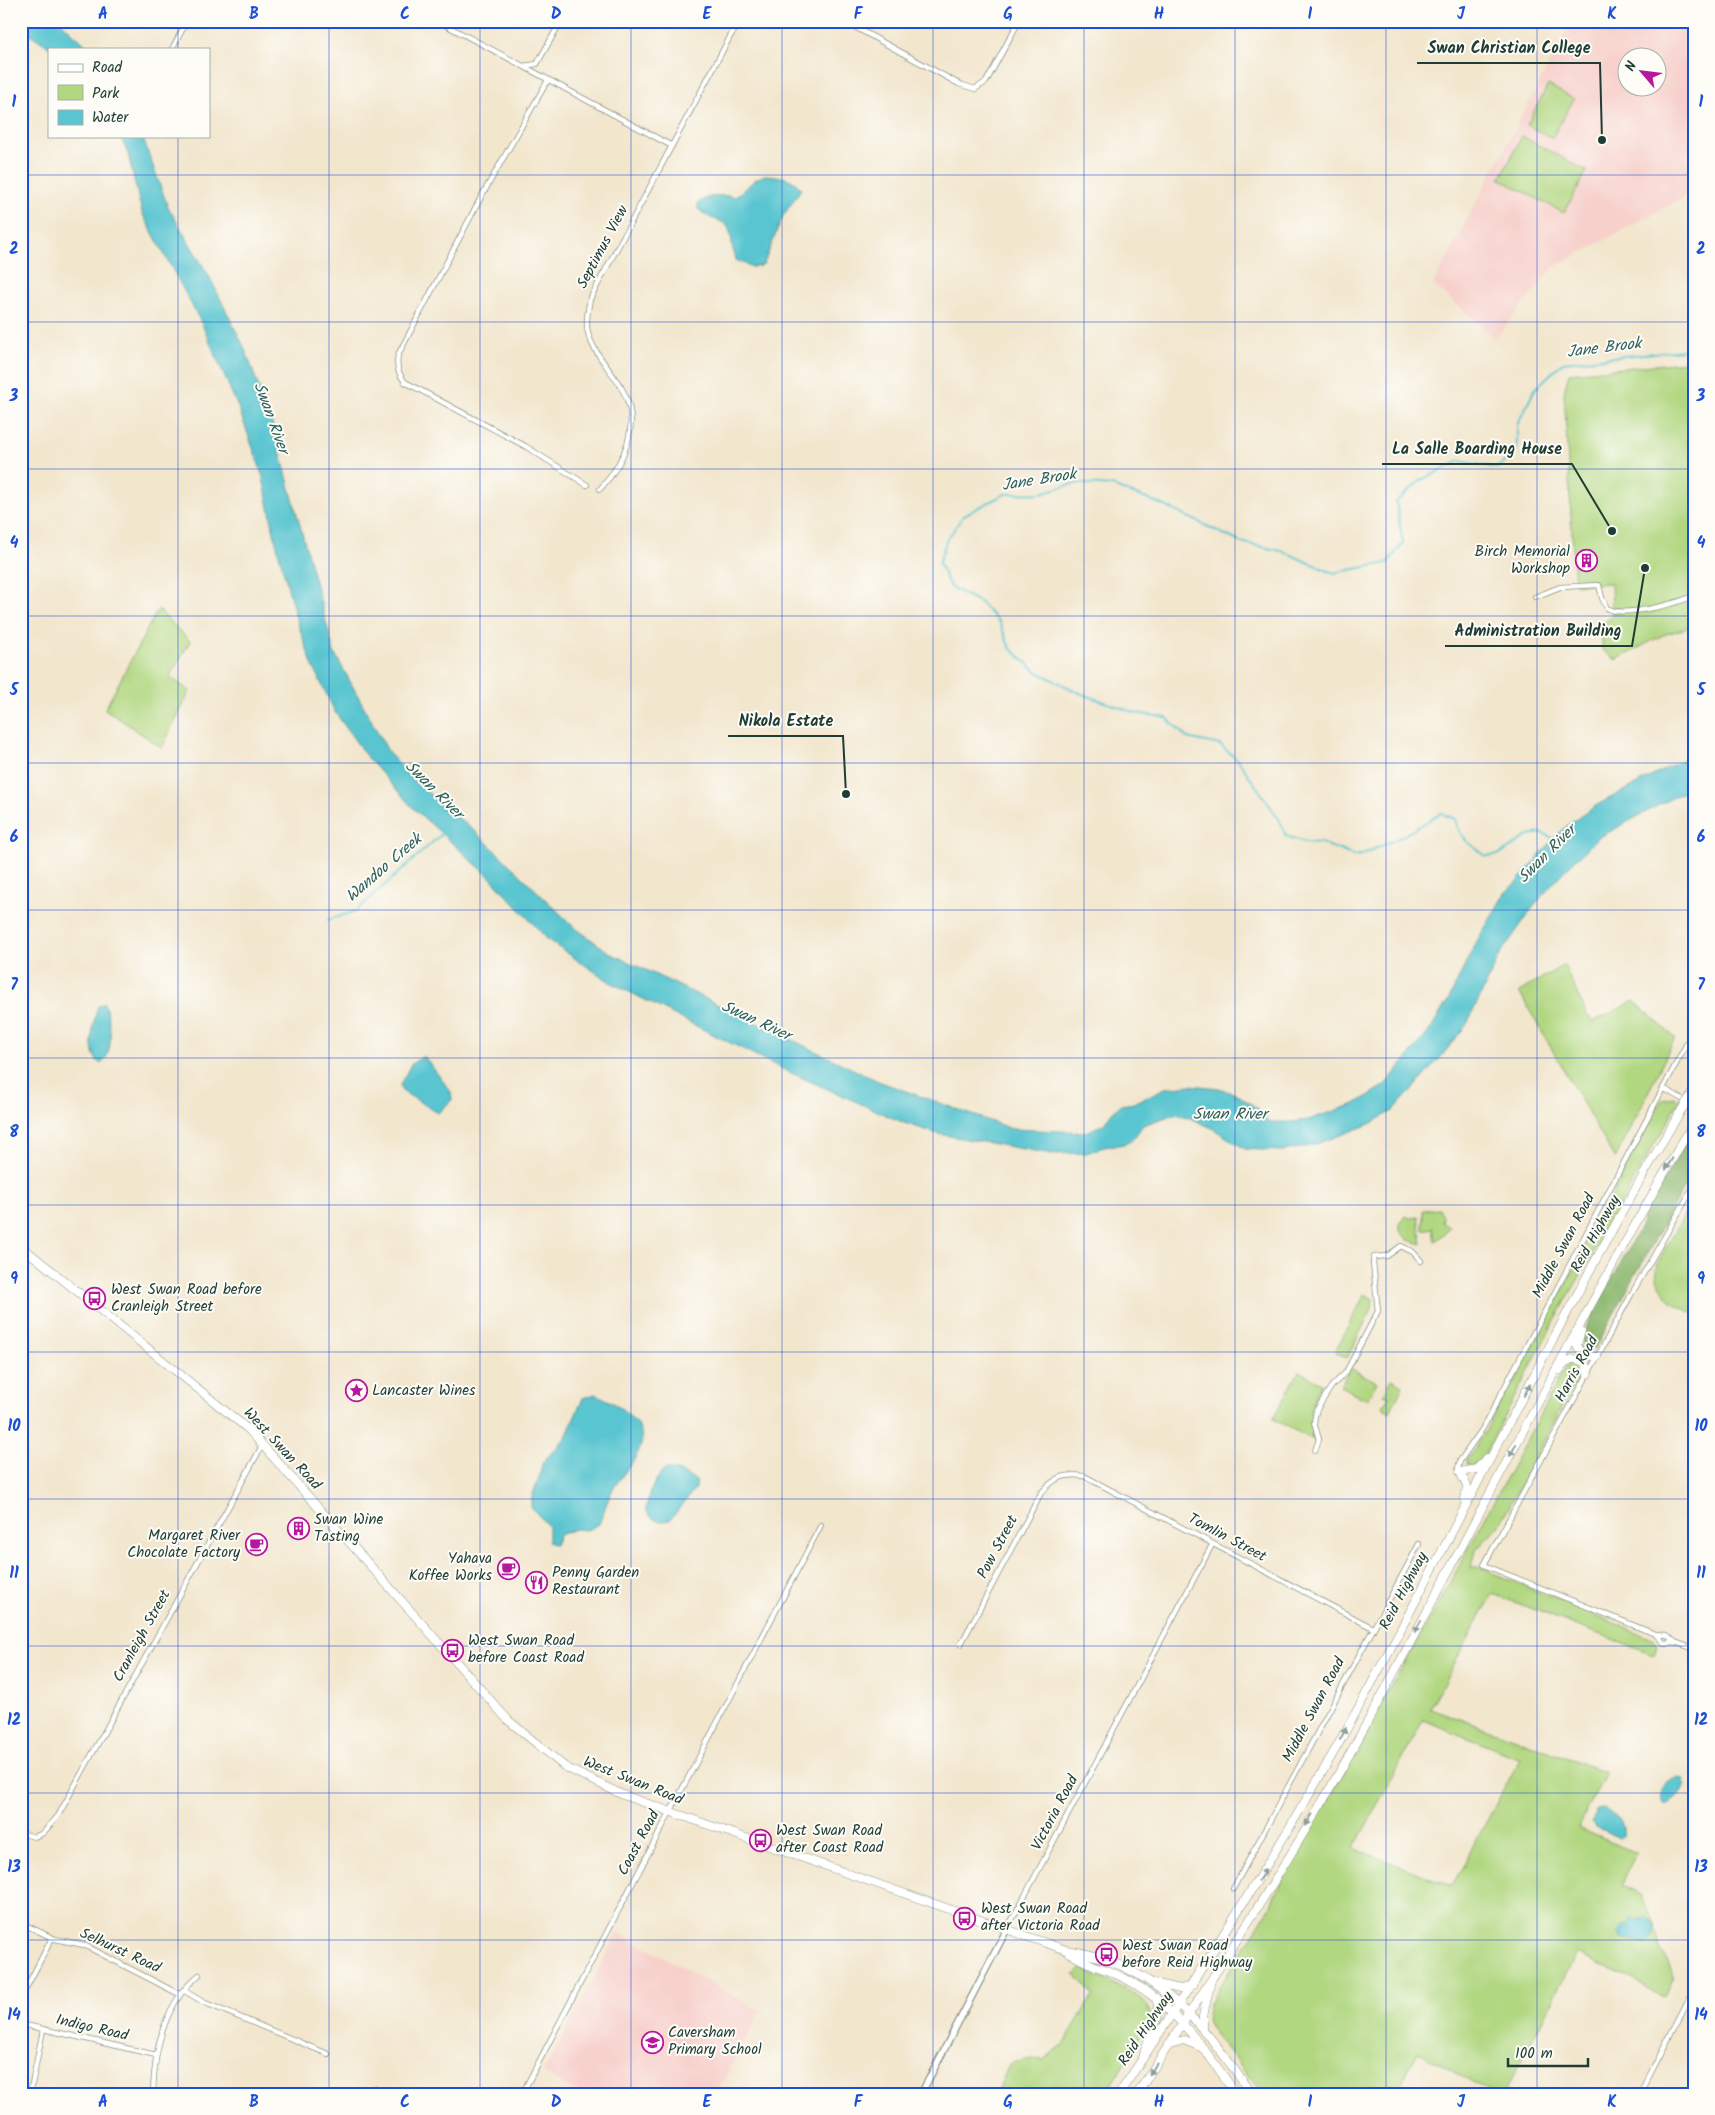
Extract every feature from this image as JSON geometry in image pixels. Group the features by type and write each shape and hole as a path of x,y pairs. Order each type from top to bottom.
{"main road":[{"name":"Reid Highway","path":"1119,2094 1193,1985 1275,1854 1338,1744 1599,1256 1694,1090"},
{"name":"Reid Highway","path":"1137,2094 1210,1984 1350,1753 1603,1281 1694,1122"},
{"name":"West Swan Road","path":"21,1246 238,1421 263,1444 508,1720 565,1767 606,1788 670,1812 1066,1950 1108,1960 1153,1983 1180,2004 1203,2028 1251,2094"},
{"path":"1597,1357 1584,1354 1576,1345 1603,1281"},
{"path":"1536,1407 1568,1359 1578,1359 1585,1363 1588,1374"},
{"path":"1452,1528 1467,1492 1467,1486 1460,1472 1473,1470 1480,1465 1504,1432"},
{"name":"West Swan Road","path":"1066,1950 1074,1956 1127,1980 1156,1998 1174,2013 1204,2048 1236,2094"},
{"path":"1153,1983 1180,1989 1193,1985"},
{"path":"1203,2028 1203,2016 1210,1984"},
{"path":"1143,2058 1146,2044 1158,2016 1159,2005 1156,1998"},
{"path":"1169,2045 1184,2040 1204,2048"}],"street":[{"path":"173,48 187,21"},
{"path":"438,21 672,146"},
{"path":"523,66 537,64 561,21"},
{"name":"Septimus View","path":"600,489 609,480 630,438 632,418 630,406 622,389 592,344 587,330 590,299 741,21"},
{"path":"844,21 959,84 974,90 986,82 1019,21"},
{"path":"548,80 480,199 398,355 396,365 399,374 405,382 525,446 587,485"},
{"path":"1536,597 1560,587 1599,585 1606,606 1611,611 1622,613 1694,595"},
{"name":"Middle Swan Road","path":"1460,1472 1458,1468 1460,1461 1483,1428 1694,1030"},
{"path":"1663,1088 1694,1106"},
{"name":"Harris Road","path":"1655,1634 1484,1565 1597,1357 1694,1186"},
{"path":"1315,1451 1319,1439 1314,1423 1316,1411 1330,1387 1346,1372 1378,1311 1374,1257 1387,1256 1401,1246 1413,1252 1422,1261"},
{"name":"Cranleigh Street","path":"21,1832 34,1837 39,1835 58,1816 263,1444"},
{"name":"Tomlin Street","path":"1069,1474 1084,1476 1372,1628"},
{"name":"Pow Street","path":"961,1644 1041,1493 1053,1480 1069,1474"},
{"name":"Coast Road","path":"522,2094 821,1525"},
{"name":"Middle Swan Road","path":"1233,1889 1372,1628 1419,1544"},
{"name":"Victoria Road","path":"921,2094 1212,1545"},
{"path":"1655,1634 1667,1634 1675,1642 1694,1649"},
{"path":"1655,1634 1664,1643 1675,1642"},
{"name":"Selhurst Road","path":"21,1923 52,1938 84,1945 203,2002 328,2054"},
{"path":"21,1998 52,1938"},
{"path":"153,2094 156,2055 164,2028 181,1992 199,1975"},
{"path":"1640,2094 1694,1989"},
{"name":"Indigo Road","path":"21,2024 156,2055"},
{"path":"38,2094 30,2093 43,2030"},
{"path":"374,2088 376,2094"}],"shaded area":[{"path":"1572,21 1694,21 1694,192 1554,267 1495,338 1433,284"},
{"name":"Caversham Primary School","path":"618,1932 761,2011 716,2094 580,2094 543,2073"}],"green space":[{"path":"1548,85 1574,99 1552,138 1527,125"},
{"path":"1522,136 1587,171 1564,213 1500,179"},
{"path":"1694,359 1694,626 1663,635 1616,660 1602,650 1602,624 1612,616 1611,583 1575,585 1564,393 1569,373 1686,362"},
{"path":"158,609 190,641 170,677 190,691 162,748 105,709"},
{"path":"1564,965 1587,1015 1593,1022 1634,1001 1675,1038 1615,1159 1519,992"},
{"path":"1674,1097 1679,1101 1555,1320 1485,1454 1474,1466 1467,1465 1467,1459 1486,1430 1502,1397 1514,1383 1660,1103 1663,1099"},
{"path":"1694,1129 1694,1169 1595,1348 1588,1350 1583,1348 1581,1337 1641,1225 1644,1213"},
{"path":"1694,1198 1694,1314 1671,1302 1656,1278 1658,1262"},
{"path":"1439,1209 1443,1217 1442,1222 1450,1226 1435,1241 1433,1228 1423,1230 1423,1210"},
{"path":"1406,1216 1410,1218 1418,1217 1422,1244 1408,1240 1400,1231 1400,1224"},
{"path":"1365,1294 1373,1299 1372,1309 1347,1358 1335,1352"},
{"path":"1576,1362 1582,1367 1583,1376 1572,1388 1499,1526 1476,1550 1472,1567 1478,1567 1652,1638 1657,1644 1654,1655 1493,1594 1430,1708 1606,1772 1578,1828 1636,1853 1622,1885 1641,1894 1673,1976 1664,1995 1577,1953 1504,2094 1493,2094 1418,2052 1396,2094 1263,2094 1208,2026 1206,2020 1209,2003 1269,1909 1283,1877 1342,1777 1389,1689 1437,1607 1563,1372 1570,1363","holes":["1423,1720 1520,1759 1452,1886 1354,1848"]},
{"path":"1350,1368 1377,1382 1367,1400 1340,1386"},
{"path":"1299,1371 1321,1383 1311,1412 1311,1427 1318,1440 1317,1442 1273,1419"},
{"path":"1392,1379 1403,1385 1390,1412 1383,1407 1389,1396 1384,1394"},
{"path":"1082,1968 1137,1995 1147,2005 1151,2017 1107,2094 996,2094 1010,2063 1032,2059 1043,2060 1063,2045 1093,1995 1075,1975"}],"water":[{"path":"21,21 60,21 89,48 51,48 21,28"},
{"name":"Swan River","path":"121,138 143,138 168,207 209,276 245,349 275,432 334,652 389,753 416,783 478,834 574,927 610,953 878,1081 1012,1129 1086,1132 1104,1124 1112,1112 1121,1105 1134,1103 1165,1088 1190,1085 1219,1088 1238,1095 1258,1109 1268,1122 1308,1120 1355,1104 1384,1086 1428,1033 1450,997 1471,952 1505,893 1526,872 1553,839 1569,824 1597,805 1694,754 1694,786 1598,838 1563,872 1536,903 1501,953 1467,1024 1441,1057 1393,1111 1370,1124 1314,1145 1283,1151 1260,1150 1245,1149 1212,1128 1188,1117 1175,1114 1143,1125 1133,1139 1124,1144 1104,1147 1086,1153 1052,1154 938,1134 904,1123 789,1072 680,1018 610,982 548,940 490,877 413,808 366,756 335,712 312,664 296,618 277,547 262,473 240,412 202,324 142,213 128,154"},
{"path":"765,175 790,180 801,189 783,216 764,263 761,266 752,267 736,260 729,228 698,209 698,203 706,198 716,196 735,197 756,179"},
{"path":"104,1003 110,1026 110,1043 106,1058 101,1064 93,1053 92,1036 98,1006"},
{"path":"424,1056 451,1092 452,1100 438,1113 402,1091 400,1085 411,1064"},
{"path":"595,1394 619,1407 634,1420 642,1436 641,1445 639,1451 615,1485 599,1524 587,1530 575,1529 559,1535 555,1545 548,1542 548,1526 531,1507 531,1501 542,1463 566,1437 583,1398"},
{"path":"666,1469 678,1471 697,1481 696,1488 670,1520 659,1521 652,1518 646,1509 655,1482"},
{"path":"1679,1777 1683,1778 1685,1784 1680,1794 1669,1804 1665,1805 1661,1802 1660,1798 1662,1790 1671,1780"},
{"path":"1603,1808 1621,1822 1623,1836 1620,1838 1596,1828 1592,1822 1598,1809"},
{"path":"1631,1917 1636,1919 1646,1917 1654,1928 1651,1939 1646,1944 1621,1939 1619,1932 1622,1926 1630,1924"}],"waterway":[{"name":"Jane Brook","path":"1554,839 1546,835 1533,834 1500,854 1486,856 1466,840 1455,819 1441,813 1401,837 1355,856 1321,843 1305,842 1286,836 1279,819 1238,760 1220,745 1187,738 1167,718 1136,713 1082,694 1037,672 1010,648 999,622 981,603 950,587 939,563 946,541 964,515 1005,494 1041,493 1076,483 1112,486 1163,505 1240,542 1282,551 1333,573 1387,563 1403,544 1396,502 1421,480 1460,461 1497,468 1517,451 1517,425 1535,389 1563,362 1694,349"},
{"name":"Wandoo Creek","path":"328,920 356,911 444,832"}],"place":[{"name":"Swan Christian College","path":"1602,140"},
{"name":"La Salle Boarding House","path":"1612,531"},
{"name":"Birch Memorial Workshop","path":"1586,561"},
{"name":"Administration Building","path":"1645,568"},
{"name":"Nikola Estate","path":"846,794"},
{"name":"West Swan Road before Cranleigh Street","path":"95,1299"},
{"name":"Lancaster Wines","path":"356,1391"},
{"name":"Swan Wine Tasting","path":"298,1529"},
{"name":"Margaret River Chocolate Factory","path":"256,1545"},
{"name":"Yahava Koffee Works","path":"508,1568"},
{"name":"Penny Garden Restaurant","path":"536,1582"},
{"name":"West Swan Road before Coast Road","path":"452,1650"},
{"name":"West Swan Road after Coast Road","path":"760,1840"},
{"name":"West Swan Road after Victoria Road","path":"965,1918"},
{"name":"West Swan Road before Reid Highway","path":"1106,1955"},
{"name":"Caversham Primary School","path":"652,2042"}]}
